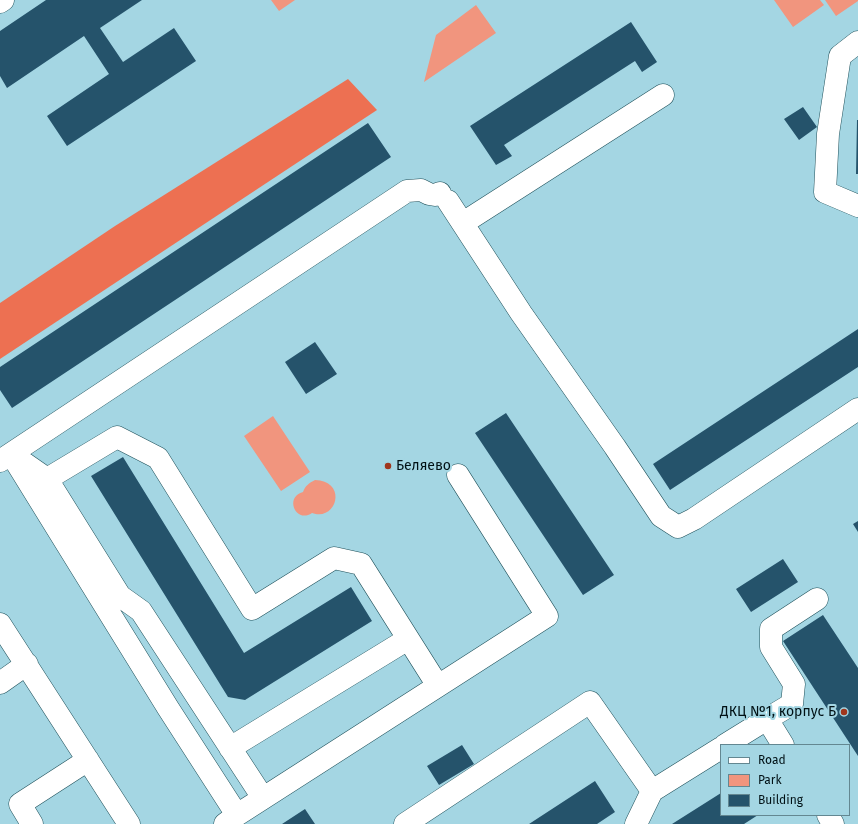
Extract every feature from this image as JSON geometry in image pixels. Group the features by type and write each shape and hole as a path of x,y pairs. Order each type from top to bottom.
{"lane":[{"path":"858,42 840,56 828,134 825,192 858,206"},
{"path":"463,223 663,95"},
{"path":"5,458 407,191 421,190 428,194 444,197 463,223 521,313 615,447 661,516 678,527 694,519 858,409"},
{"path":"47,479 116,437 158,458 252,610 334,558 361,564 438,686"},
{"path":"5,458 47,479 120,596 141,611 263,798"},
{"path":"5,458 172,714 231,820 547,616 458,475"},
{"path":"727,744 792,704 794,684 771,647 771,629 817,599"},
{"path":"0,624 129,824"},
{"path":"230,748 408,639"},
{"path":"0,683 27,664"},
{"path":"405,824 590,702 652,790"},
{"path":"767,719 782,744"},
{"path":"636,824 652,790 720,749"},
{"path":"32,824 20,804 88,760"}],"green space":[{"path":"271,0 295,0 279,11"},
{"path":"774,0 820,0 824,5 793,27"},
{"path":"825,0 858,0 858,1 836,16"},
{"path":"476,5 496,33 424,82 436,35"},
{"path":"273,416 310,472 281,491 244,436"},
{"path":"315,480 325,482 332,487 335,493 333,507 328,512 321,514 312,513 301,515 297,513 294,508 294,499 297,495 303,492 311,482"}],"shaded area":[{"path":"348,79 377,110 0,359 0,303 115,226"}],"building":[{"path":"46,0 142,0 100,28 123,62 174,28 196,61 67,146 47,116 109,74 84,36 7,88 0,76 0,31"},
{"path":"631,22 657,62 642,72 635,61 504,145 512,156 496,165 470,126"},
{"path":"803,107 817,127 799,140 784,119"},
{"path":"857,120 858,174 856,174"},
{"path":"368,123 391,157 12,408 0,390 0,367"},
{"path":"858,329 858,367 670,490 653,464"},
{"path":"315,342 337,374 306,394 285,362"},
{"path":"506,413 614,575 583,595 475,433"},
{"path":"123,457 244,653 351,587 372,621 245,700 228,697 91,476"},
{"path":"858,521 858,532 853,524"},
{"path":"783,559 798,582 751,612 736,589"},
{"name":"ДКЦ №1, корпус Б","path":"823,615 858,668 858,756 783,641"},
{"path":"462,745 474,764 439,785 427,766"},
{"path":"595,781 615,812 597,824 529,824"},
{"path":"720,794 720,816 756,816 744,824 672,824"},
{"path":"305,809 315,824 282,824"}],"place":[{"name":"Беляево","path":"388,466"},
{"name":"ДКЦ №1, корпус Б","path":"844,712"}]}
